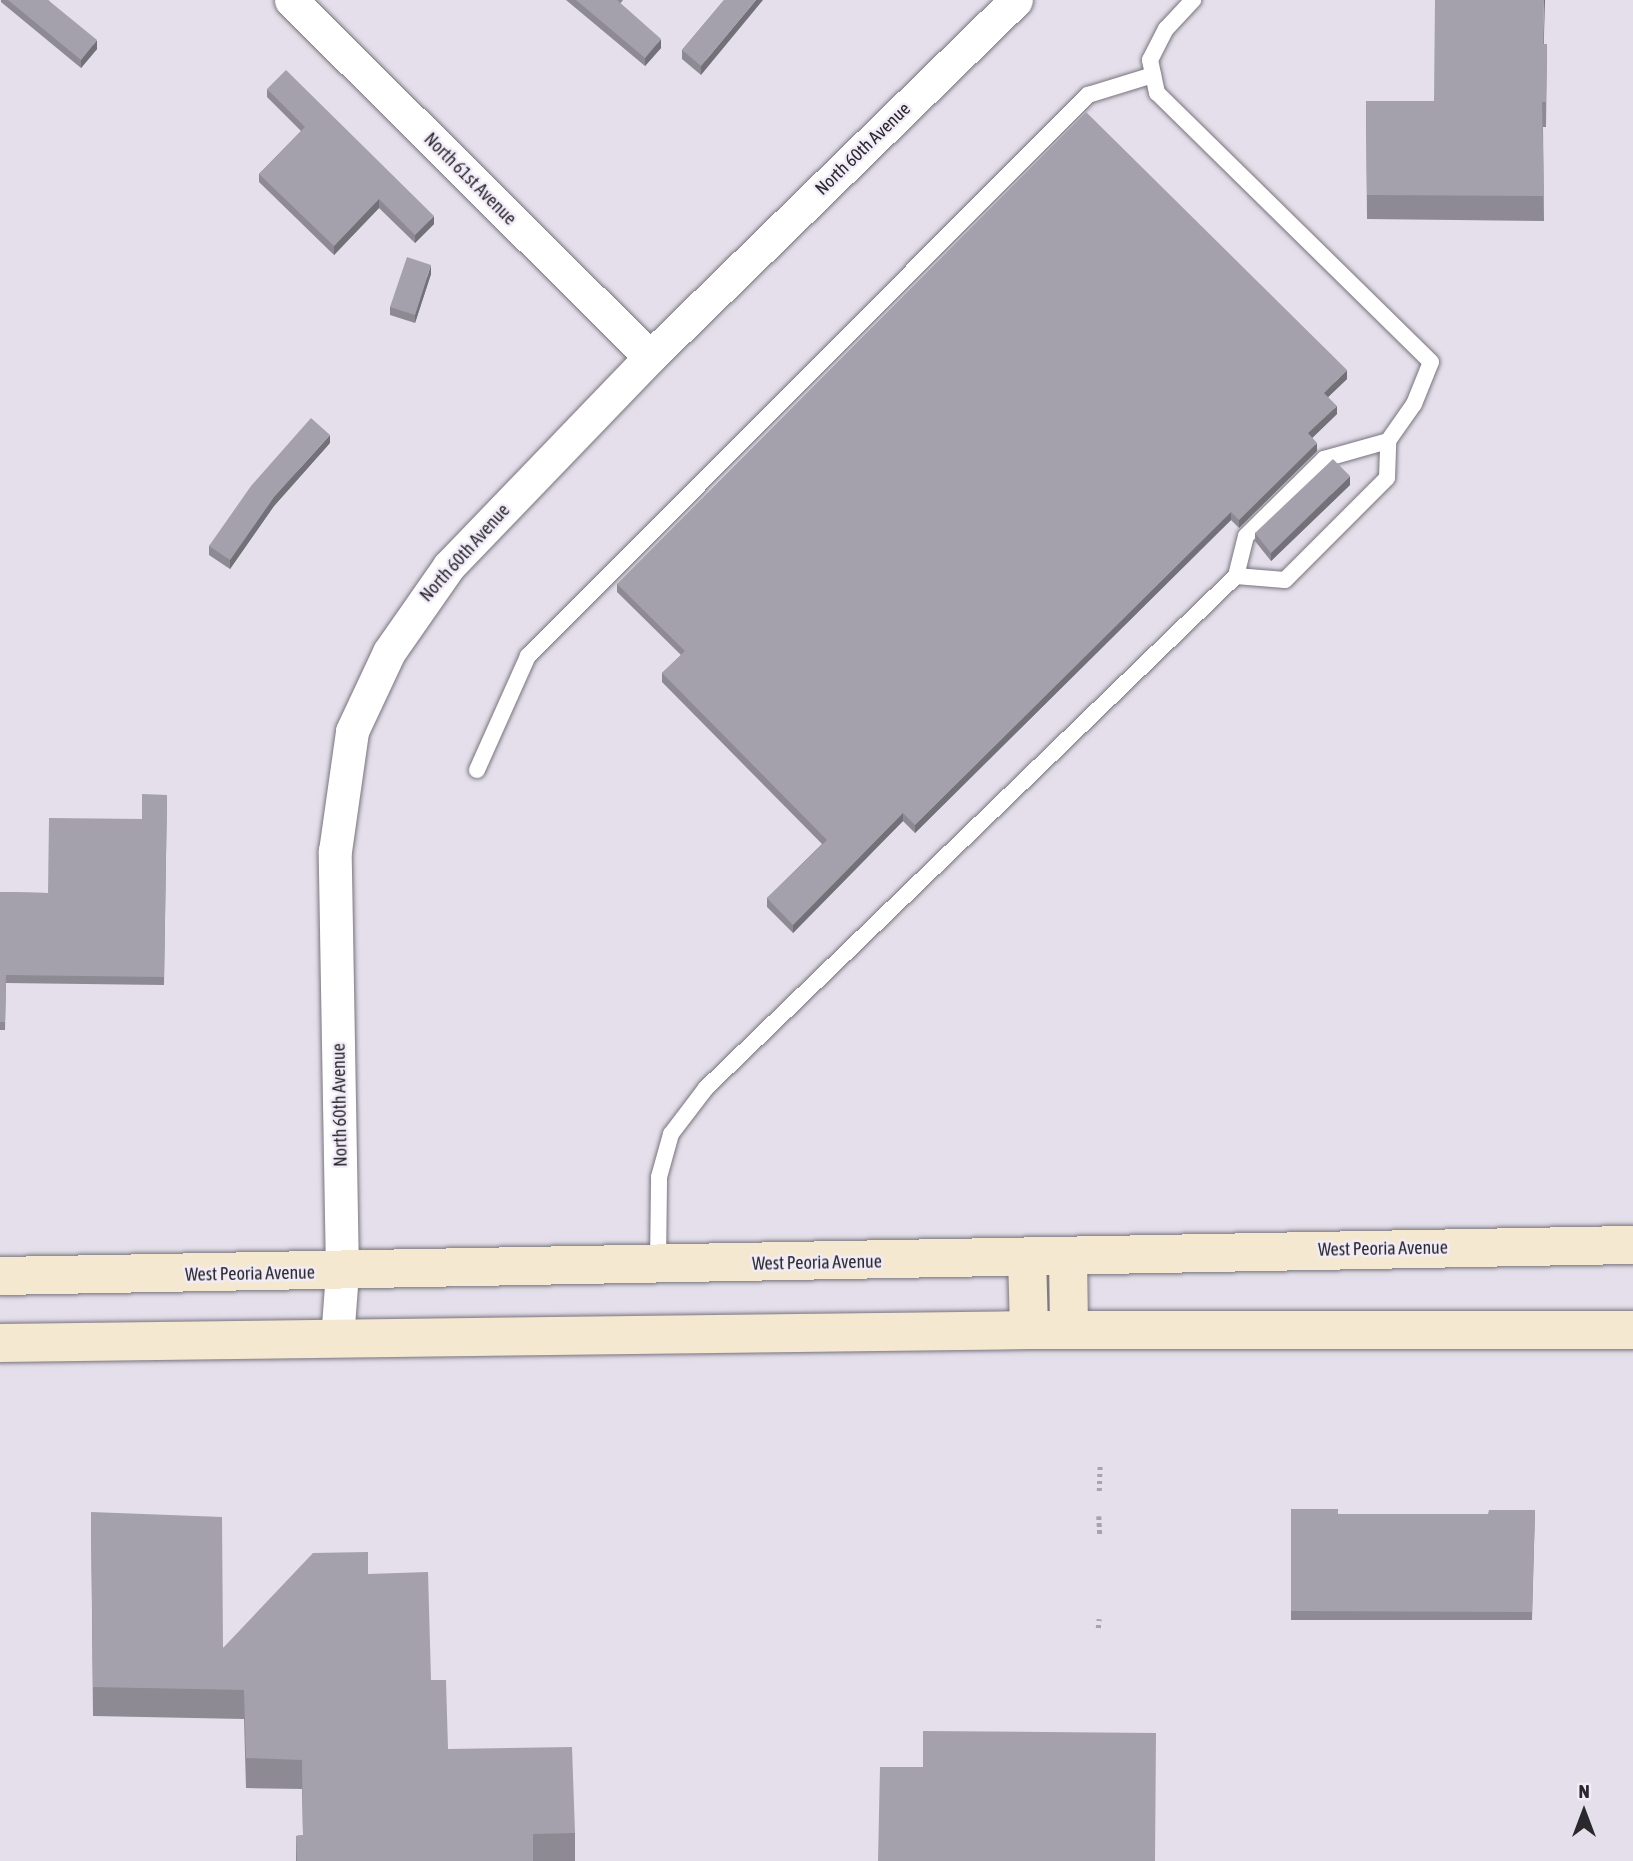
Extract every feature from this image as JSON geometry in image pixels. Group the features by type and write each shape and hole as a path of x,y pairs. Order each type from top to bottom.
{"main road":[{"name":"West Peoria Avenue","path":"0,1276 342,1273 1633,1245"},
{"path":"1068,1256 1069,1330"},
{"path":"1027,1257 1029,1330"},
{"path":"0,1343 1029,1330 1633,1330"}],"street":[{"name":"North 61st Avenue","path":"291,0 650,357"},
{"name":"North 60th Avenue","path":"337,1339 342,1273 335,851 352,731 389,652 449,566 650,357 1016,0"}],"lane":[{"path":"1193,0 1160,39 1150,60 1157,93 1431,362 1414,404 1388,441 1387,478 1285,580 1236,576"},
{"path":"477,769 528,656 1088,95 1153,75"},
{"path":"658,1266 659,1177 671,1134 706,1088 1236,576 1246,536 1324,458 1388,441"}],"path":[{"path":"1099,1491 1100,1463"},
{"path":"1099,1516 1100,1534"},
{"path":"1098,1628 1099,1619"}],"building":[{"path":"8,0 48,0 97,40 81,60"},
{"path":"576,0 617,0 661,39 645,58"},
{"path":"724,0 756,0 701,66 682,50"},
{"path":"1435,0 1544,0 1543,44 1547,44 1546,102 1542,102 1544,196 1367,195 1366,101 1434,101"},
{"path":"286,70 434,216 415,235 379,199 334,246 259,174 305,127 267,89"},
{"path":"1086,112 1347,370 1324,393 1337,406 1308,433 1317,443 1239,520 1231,512 915,825 903,813 793,925 767,898 827,840 662,673 685,651 617,584"},
{"path":"407,257 431,265 415,315 390,307"},
{"path":"311,418 330,435 274,497 230,560 209,546 251,486"},
{"path":"1333,459 1350,476 1271,553 1255,533"},
{"path":"142,794 167,795 164,977 6,975 5,1022 0,1022 0,892 48,893 49,818 142,819"},
{"path":"1291,1509 1338,1509 1338,1514 1488,1514 1489,1510 1535,1510 1532,1612 1291,1611"},
{"path":"91,1512 222,1517 223,1648 313,1553 368,1552 368,1574 428,1572 431,1680 446,1680 448,1749 572,1747 575,1833 533,1834 533,1861 297,1861 296,1836 303,1835 302,1760 246,1758 244,1690 93,1687"},
{"path":"923,1731 1156,1733 1155,1861 878,1861 880,1767 923,1767"}]}
